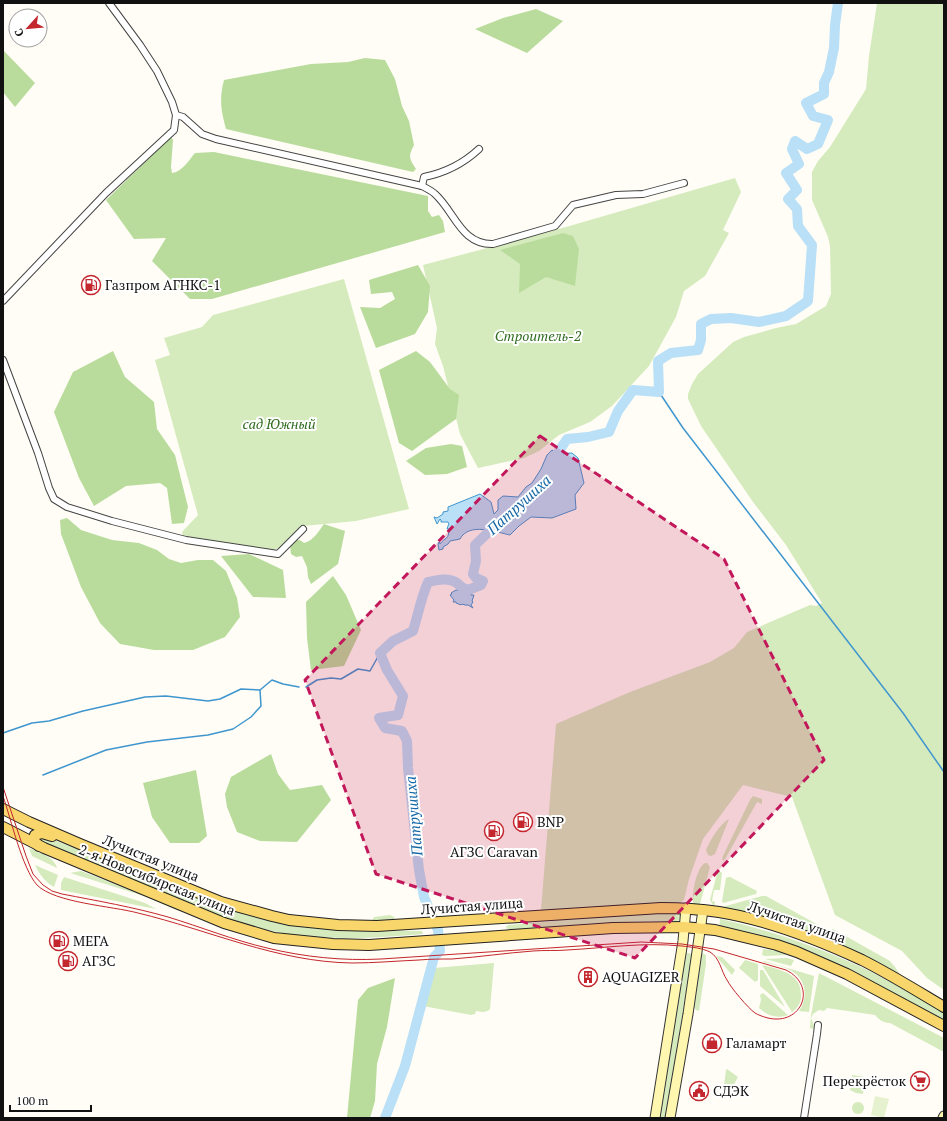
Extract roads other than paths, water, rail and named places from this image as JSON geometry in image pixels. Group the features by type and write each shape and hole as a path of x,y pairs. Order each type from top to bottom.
{"main road":[{"name":"Лучистая улица","path":"3,809 80,844 221,902 289,920 338,925 377,926 611,910 661,908 703,910 748,918 814,940 863,961 944,1007"},
{"name":"2-я Новосибирская улица","path":"3,827 39,846 224,924 268,936 296,940 350,944 425,941"},
{"path":"39,846 35,843 34,837 37,834 42,833 80,844"},
{"name":"Лучистая улица","path":"425,941 572,930 653,927 684,927 715,930 751,938 797,952 847,974 944,1026"}],"street":[{"path":"3,301 60,239 106,193 174,130 176,115 172,102 157,71 109,3"},
{"path":"176,115 183,118 202,134 216,139 422,186 435,193 466,234 476,241 485,244 494,244 555,226 573,204 616,195 643,194 684,183"},
{"path":"422,186 424,177 440,173 471,156 478,149"},
{"path":"3,360 38,453 49,488 54,499 67,507 112,521 186,540 278,554 303,529"},
{"path":"655,1118 686,908"},
{"path":"670,1118 703,910"},
{"path":"804,1118 818,1025"}],"water":[{"path":"552,450 557,454 572,453 578,458 584,483 575,495 576,509 552,518 531,517 510,535 490,530 476,529 464,534 460,539 450,541 443,547 443,549 439,550 438,544 439,542 440,544 448,535 449,529 447,529 449,524 448,522 441,522 440,519 437,524 434,517 437,518 443,514 443,512 448,511 448,507 480,494 491,502 494,514 498,510 498,500 503,496 518,497 526,487 532,483 541,469 547,455"},
{"path":"462,584 473,589 474,586 475,589 471,591 471,595 474,595 471,605 473,608 468,605 461,605 453,602 454,600 450,595 452,594 451,593 464,588 465,587 461,585"}],"waterway":[{"name":"Патрушиха","path":"555,467 557,454 567,439 588,437 609,432 618,411 633,390 659,392 658,361 671,353 698,350 701,340 701,324 711,319 731,318 759,322 786,316 808,301 812,245 798,226 797,209 788,199 797,190 786,173 799,164 792,149 795,141 807,149 818,144 828,120 813,116 806,103 824,94 824,83 829,72 834,48 838,3"},
{"path":"659,392 683,428 903,713 944,772"},
{"name":"Патрушиха","path":"385,1118 405,1066 434,957 440,951 438,930 424,897 419,870 408,768 407,741 402,731 385,728 379,718 398,715 403,696 387,670 380,653 393,641 413,631 421,600 428,582 435,580 450,580 468,590 481,585 483,581 476,578 473,574 476,561 475,545 499,522"},
{"path":"306,687 317,680 331,678 341,679 358,669 370,671 380,653"},
{"path":"43,775 106,750 147,742 208,735 233,729 251,717 261,706 260,690 272,680 299,687"},
{"path":"3,733 32,723 49,721 83,711 145,697 166,696 208,701 220,699 241,689 260,690"}],"tram line":[{"path":"3,787 33,874 43,885 52,891 62,894 155,913 267,948 324,958 381,959 641,942 682,944 714,949 786,970 796,977 801,985 803,994 802,1003 797,1011 790,1016 780,1019 768,1018 756,1014 732,988 716,958 710,952 693,947 638,945 533,951 452,959 360,963 324,961 270,951 138,913 70,900 45,891 37,885 26,867 3,796"}],"place":[{"name":"Газпром АГНКС-1","path":"91,285"},
{"name":"BNP","path":"523,822"},
{"name":"АГЗС Caravan","path":"494,831"},
{"name":"МЕГА","path":"59,941"},
{"name":"АГЗС","path":"68,961"},
{"name":"AQUAGIZER","path":"588,977"},
{"name":"Галамарт","path":"712,1043"},
{"name":"Перекрёсток","path":"920,1081"},
{"name":"СДЭК","path":"699,1091"}],"park label":[{"name":"Строитель-2","path":"538,336"},
{"name":"сад Южный","path":"279,424"}]}
